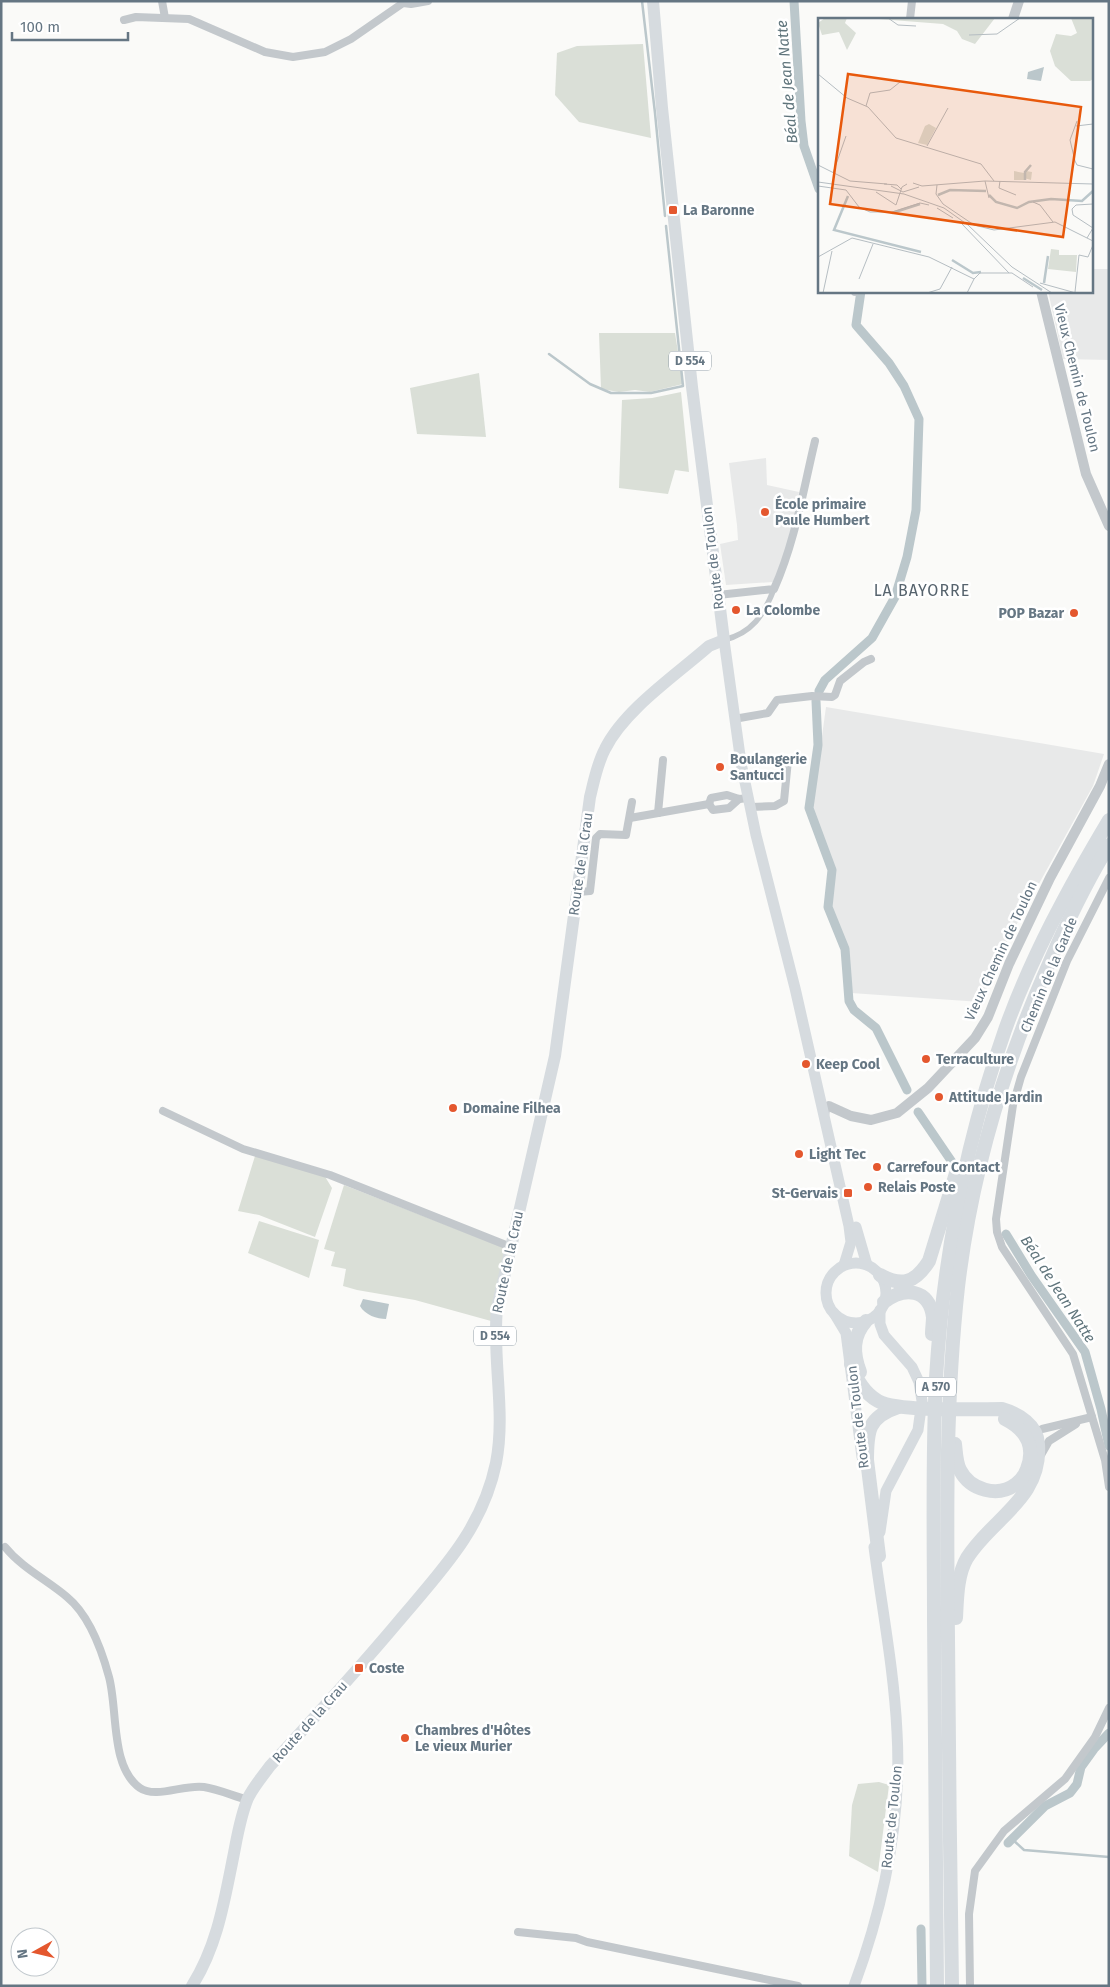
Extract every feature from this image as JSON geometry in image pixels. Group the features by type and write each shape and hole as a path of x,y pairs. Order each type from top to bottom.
{"highway":[{"name":"A 570","path":"937,1986 933,1480 936,1376 940,1325 955,1220 967,1161 982,1104 1005,1030 1056,914 1109,820"},
{"name":"A 570","path":"952,1986 947,1535 950,1402 958,1287 979,1170 999,1097 1034,998 1068,920 1109,846"},
{"path":"880,1274 896,1282 907,1281 920,1274 929,1262 984,1079 1005,1030"},
{"path":"999,1097 970,1248 962,1315 955,1425 956,1449 960,1469 969,1481 981,1489 998,1491 1007,1489 1016,1485 1026,1471 1036,1438"},
{"path":"882,1306 895,1294 911,1292 925,1300 932,1316 927,1456 927,1562 930,1844 936,1884"},
{"path":"866,1321 856,1335 854,1343 859,1372 870,1389 898,1407"},
{"path":"851,1364 855,1375 868,1393 880,1402 898,1407 1002,1409 1025,1420 1036,1438 1038,1459 1034,1478 1018,1503 985,1536 967,1559 959,1582 956,1614 954,1753 950,1824"},
{"path":"879,1556 867,1460 867,1445 874,1421 880,1414 898,1407"},
{"path":"966,1409 1004,1418 1024,1433 1036,1438"}],"main road":[{"name":"Route de Toulon","path":"646,1 651,48 662,108"},
{"name":"Route de Toulon","path":"652,1 692,386 720,613 746,801 860,1247 867,1265"},
{"path":"709,646 720,613"},
{"name":"Route de la Crau","path":"192,1986 202,1970 214,1940 222,1913 240,1825 255,1785 366,1660 440,1572 460,1547 481,1512 490,1487 496,1461 499,1430 495,1330 498,1301 553,1065 590,797 597,768 605,749 624,721 709,646 724,640"},
{"name":"Route de Toulon","path":"798,1002 818,1092 826,1114 850,1226 851,1242 844,1265"},
{"path":"860,1263 867,1265 880,1274 886,1292 882,1306 866,1321 848,1322 834,1313 828,1305 826,1286 836,1270 844,1265 860,1263"},
{"name":"Route de Toulon","path":"882,1306 880,1324 884,1336 912,1367 919,1382 922,1401 918,1430 886,1491 881,1521 879,1556 884,1614"},
{"name":"Route de Toulon","path":"834,1313 846,1333 851,1364 896,1705 898,1761 897,1800 885,1883 865,1957 854,1986"}],"street":[{"path":"162,1 165,18"},
{"path":"124,20 136,17 189,18 265,52 293,57 325,52 351,39 403,3 411,4 428,1"},
{"path":"910,18 912,1"},
{"path":"1013,18 1019,1"},
{"name":"Vieux Chemin de Toulon","path":"1041,292 1086,474 1109,526"},
{"path":"724,640 744,633 755,622 769,602 786,562 815,441"},
{"path":"718,595 774,589"},
{"path":"734,719 768,713 777,700 812,696 832,697 835,695 840,681 864,662 871,660"},
{"path":"658,813 663,760"},
{"path":"709,804 712,798 727,795 746,801 776,806 784,801 788,760"},
{"name":"Vieux Chemin de Toulon","path":"826,1114 871,1120 896,1113 928,1088 975,1038 988,1016 1009,964 1050,878 1100,786 1109,764"},
{"path":"709,804 713,810 728,808 746,801"},
{"path":"578,892 587,893 590,891 596,838 600,834 626,836 632,802"},
{"path":"630,818 709,804"},
{"name":"Chemin de la Garde","path":"1109,878 1067,962 1021,1077 1013,1106 996,1219 997,1232 1002,1247 1073,1354 1105,1460 1109,1487"},
{"path":"163,1111 243,1149 330,1175 510,1247"},
{"path":"1036,1438 1092,1417"},
{"path":"1036,1438 1092,1417"},
{"path":"5,1547 19,1561 69,1598 82,1615 94,1638 109,1677 122,1764 134,1783 142,1790 154,1793 178,1788 203,1787 248,1800"},
{"path":"970,1986 968,1914 974,1871 1004,1831 1065,1779 1095,1737 1109,1708"},
{"path":"518,1932 576,1938 587,1942 798,1986"}],"shaded area":[{"path":"643,44 651,138 579,122 555,95 557,53 577,46"},
{"path":"1092,269 1109,269 1109,360 1063,359 1048,292 1092,292"},
{"path":"599,333 675,333 683,384 650,392 635,390 619,392 601,389"},
{"path":"479,373 486,437 417,434 410,388"},
{"path":"681,392 689,472 675,470 668,494 619,488 622,400 652,398"},
{"name":"École primaire Paule Humbert","path":"766,458 767,485 799,492 785,554 773,582 726,585 720,544 738,540 729,463"},
{"path":"826,707 1104,754 1093,786 1004,947 981,1002 851,993 847,948 831,904 835,870 812,809"},
{"path":"255,1156 324,1175 332,1188 315,1237 259,1215 238,1211"},
{"path":"344,1185 505,1248 491,1321 415,1300 343,1286 346,1269 331,1266 335,1252 324,1249"},
{"path":"259,1221 319,1240 309,1278 248,1253"},
{"path":"363,1299 389,1304 386,1319 375,1317 365,1312 360,1306"},
{"path":"879,1782 889,1785 878,1872 849,1856 852,1805 858,1784"}],"waterway":[{"path":"642,1 665,216"},
{"name":"Béal de Jean Natte","path":"794,1 804,146 818,186"},
{"path":"549,354 590,384 611,393 651,393 683,386 666,226"},
{"name":"Béal de Jean Natte","path":"819,691 825,680 872,638 895,597 907,557 916,510 919,419 904,386 889,363 856,325 861,292"},
{"name":"Béal de Jean Natte","path":"816,701 818,745 809,808 832,870 828,907 845,949 849,1001 854,1010 876,1028 907,1090"},
{"name":"Béal de Jean Natte","path":"918,1112 952,1162"},
{"name":"Béal de Jean Natte","path":"1006,1234 1031,1275 1085,1352 1109,1446"},
{"name":"Béal de Jean Natte","path":"1008,1843 1045,1806 1070,1793 1077,1784 1081,1767 1109,1733"},
{"path":"1012,1839 1024,1850 1109,1857"},
{"name":"Béal de Jean Natte","path":"921,1929 922,1986"}],"place":[{"name":"La Baronne","path":"673,210"},
{"name":"École primaire Paule Humbert","path":"765,512"},
{"name":"La Colombe","path":"736,610"},
{"name":"POP Bazar","path":"1074,613"},
{"name":"Boulangerie Santucci","path":"720,767"},
{"name":"Terraculture","path":"926,1059"},
{"name":"Keep Cool","path":"806,1064"},
{"name":"Attitude Jardin","path":"939,1097"},
{"name":"Domaine Filhea","path":"453,1108"},
{"name":"Light Tec","path":"799,1154"},
{"name":"Carrefour Contact","path":"877,1167"},
{"name":"Relais Poste","path":"868,1187"},
{"name":"St-Gervais","path":"848,1193"},
{"name":"Coste","path":"359,1668"},
{"name":"Chambres d'Hôtes Le vieux Murier","path":"405,1738"}],"district":[{"name":"LA BAYORRE","path":"922,590"}]}
